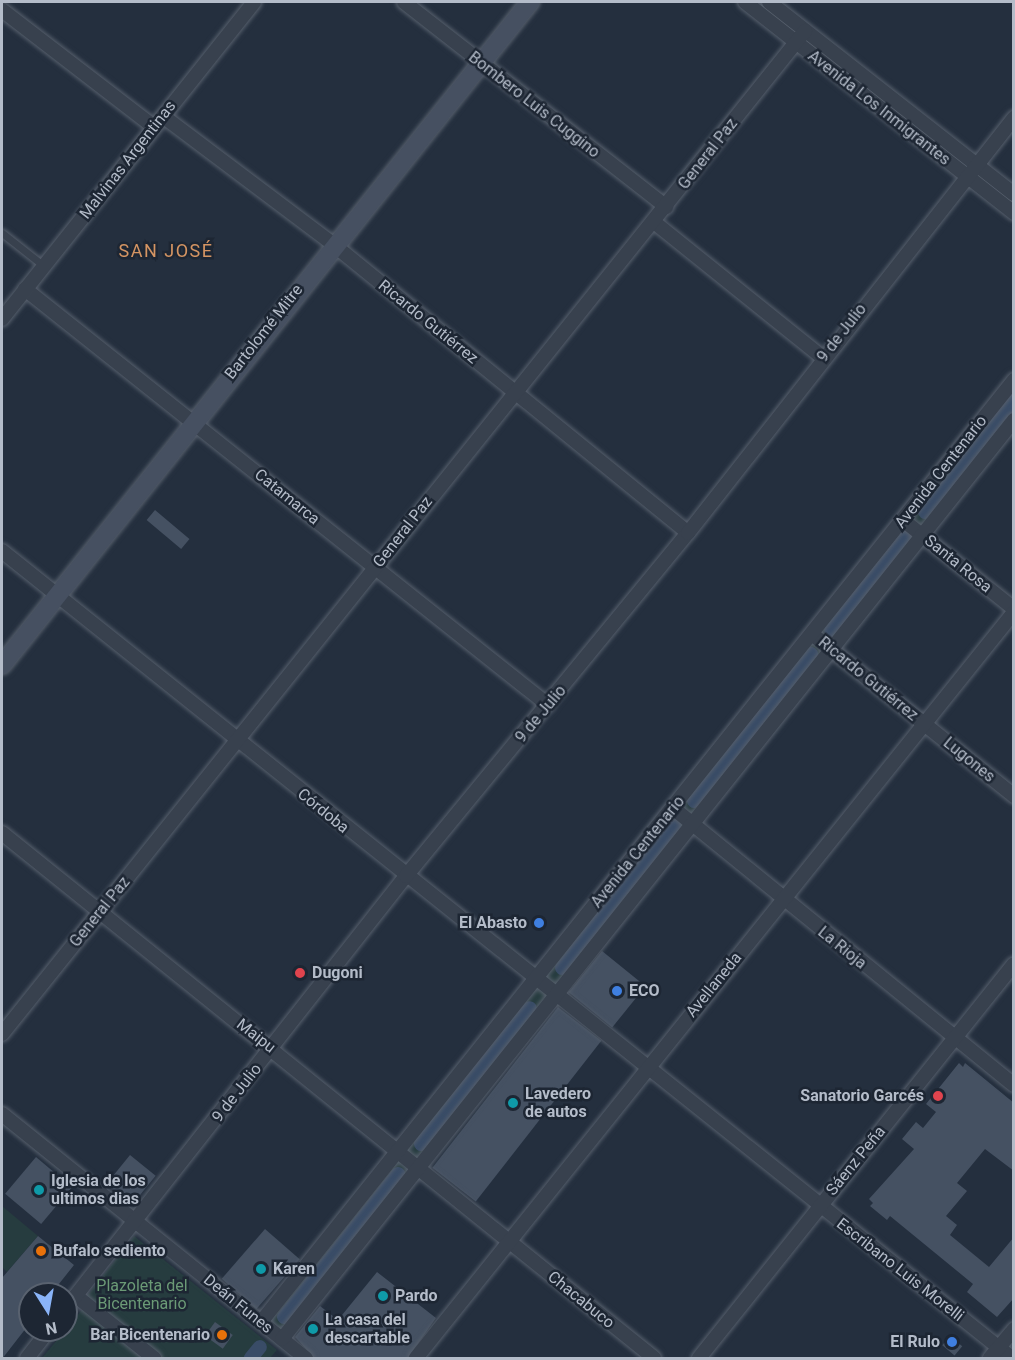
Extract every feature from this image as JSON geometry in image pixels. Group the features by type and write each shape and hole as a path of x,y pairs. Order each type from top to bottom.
{"main road":[{"name":"Bartolomé Mitre","path":"2,665 334,245 530,2"}],"street":[{"name":"Malvinas Argentinas","path":"2,319 254,2"},
{"name":"Bombero Luis Cuggino","path":"404,2 480,64 666,207"},
{"name":"Avenida Los Inmigrantes","path":"745,2 1014,213"},
{"name":"Avenida Los Inmigrantes","path":"769,2 787,7 805,31 1014,194"},
{"path":"2,10 154,127"},
{"name":"General Paz","path":"2,1034 375,569 513,392 654,222 805,31"},
{"name":"Ricardo Gutiérrez","path":"163,116 334,245 688,533"},
{"name":"9 de Julio","path":"78,1293 273,1049 406,876 688,533 823,358 1014,118"},
{"path":"654,222 823,358"},
{"name":"Catamarca","path":"25,289 194,421 375,569 548,705"},
{"name":"Avenida Centenario","path":"261,1322 1014,380"},
{"name":"Avenida Centenario","path":"282,1340 554,995 1014,420"},
{"name":"Santa Rosa","path":"903,520 1014,610"},
{"name":"Córdoba","path":"2,551 647,1069"},
{"name":"Avellaneda","path":"416,1359 1014,610"},
{"name":"Ricardo Gutiérrez","path":"812,634 924,724"},
{"name":"Lugones","path":"924,724 1014,796"},
{"name":"La Rioja","path":"674,808 782,900 1014,1085"},
{"name":"Maipu","path":"2,833 99,913 273,1049 396,1153 508,1242"},
{"name":"Sáenz Peña","path":"699,1359 1014,964"},
{"name":"Escribano Luis Morelli","path":"647,1069 820,1207 994,1353 1012,1359"},
{"name":"Deán Funes","path":"2,1114 306,1359"},
{"name":"Chacabuco","path":"508,1242 654,1359"},
{"path":"78,1298 154,1359"},
{"path":"994,1353 1014,1329"},
{"path":"27,1359 40,1342"}],"lane":[{"path":"2,233 44,266"}],"green space":[{"path":"806,36 972,165 966,172 801,42"},
{"path":"1013,387 1013,415 282,1334 266,1321"},
{"path":"2,1206 38,1236 7,1272 2,1267"},
{"name":"Plazoleta del Bicentenario","path":"134,1236 277,1350 270,1358 42,1358 55,1342 78,1342 78,1315 86,1305 86,1297"}],"building":[{"path":"155,510 189,539 181,549 147,520"},
{"path":"602,951 646,986 612,1027 569,992"},
{"name":"Lavedero de autos","path":"558,1007 601,1041 476,1202 432,1168"},
{"path":"959,1063 963,1067 965,1063 1014,1103 1014,1171 985,1149 957,1183 967,1191 946,1216 957,1225 950,1235 989,1267 1014,1237 1014,1298 997,1317 967,1292 973,1284 890,1216 887,1220 870,1206 873,1203 869,1199 914,1149 902,1139 916,1122 923,1128 936,1112 926,1104"},
{"path":"130,1155 156,1176 132,1205 106,1185"},
{"name":"Iglesia de los ultimos dias","path":"36,1157 72,1187 41,1224 5,1194"},
{"name":"Karen","path":"265,1229 300,1259 256,1309 222,1279"},
{"name":"Bufalo sediento","path":"38,1236 74,1265 61,1282 18,1282 18,1338 2,1359 2,1278"},
{"name":"Pardo","path":"377,1272 436,1318 407,1359 315,1359 295,1337 320,1306 338,1320"},
{"path":"215,1322 233,1335 223,1349 205,1336"},
{"path":"950,1336 962,1346 955,1355 942,1345"}],"waterway":[{"path":"925,512 1014,400"},
{"path":"831,630 905,536"},
{"path":"694,801 811,654"},
{"path":"562,968 675,825"},
{"path":"421,1144 530,1008"},
{"path":"284,1317 398,1174"},
{"path":"251,1358 260,1347"}],"place":[{"name":"El Abasto","path":"539,923"},
{"name":"Dugoni","path":"300,973"},
{"name":"ECO","path":"617,991"},
{"name":"Sanatorio Garcés","path":"938,1096"},
{"name":"Lavedero de autos","path":"513,1103"},
{"name":"Iglesia de los ultimos dias","path":"39,1190"},
{"name":"Bufalo sediento","path":"41,1251"},
{"name":"Karen","path":"261,1269"},
{"name":"Pardo","path":"383,1296"},
{"name":"La casa del descartable","path":"313,1329"},
{"name":"Bar Bicentenario","path":"222,1335"},
{"name":"El Rulo","path":"952,1342"}],"district":[{"name":"SAN JOSÉ","path":"166,251"}]}
